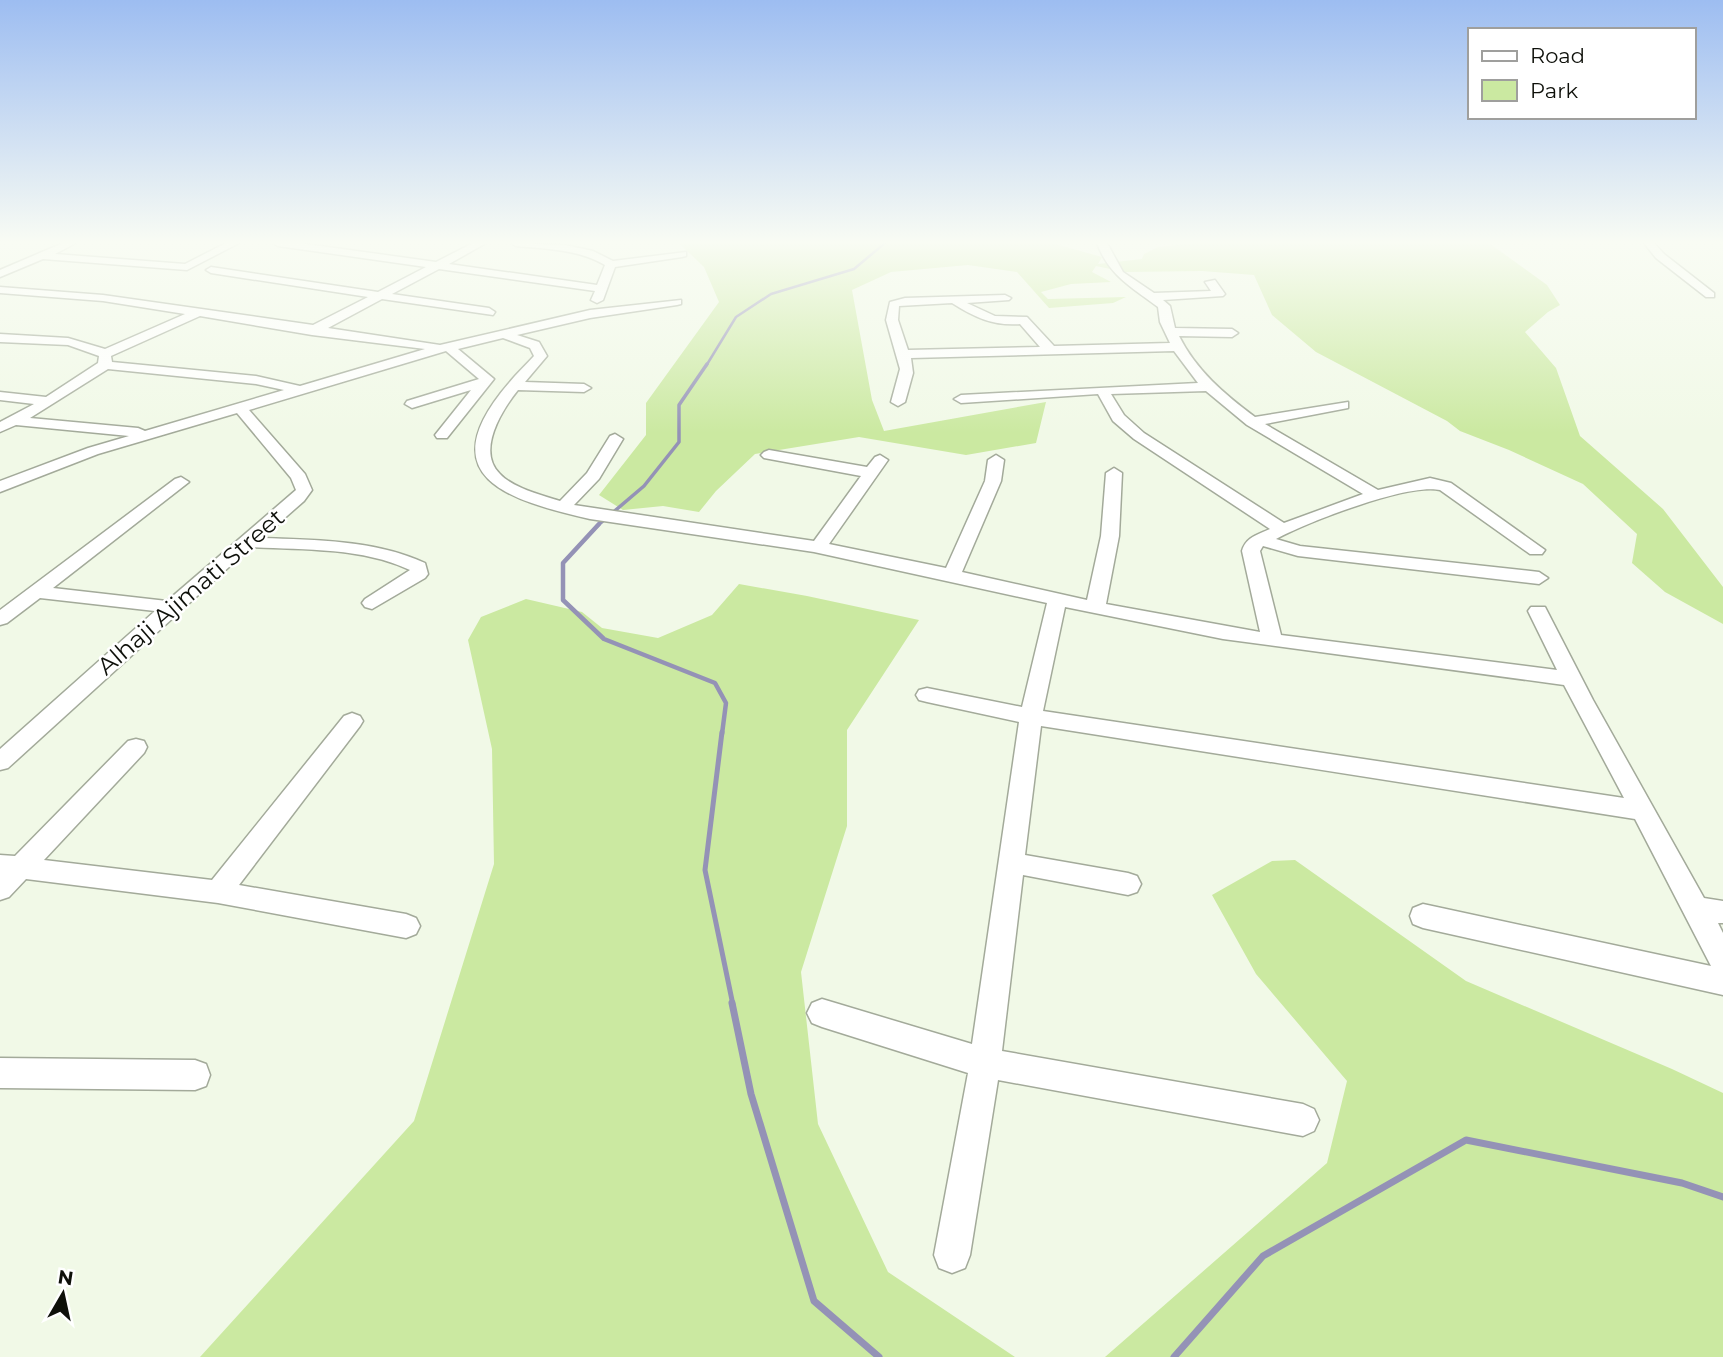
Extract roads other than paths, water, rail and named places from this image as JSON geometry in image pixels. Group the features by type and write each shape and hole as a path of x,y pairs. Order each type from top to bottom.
{"street":[{"path":"156,306 444,348 487,379 486,381"},
{"path":"312,331 359,306"},
{"path":"445,306 489,313"},
{"path":"590,314 594,306"},
{"path":"0,487 93,451 444,348 590,314 646,306"},
{"path":"893,306 896,335 905,354 907,373 898,402"},
{"path":"965,306 983,319 1007,322 1023,320 1049,349"},
{"path":"1164,306 1166,321 1176,339 1219,398 1252,422 1376,495"},
{"path":"0,428 49,402 105,360 173,323 198,313"},
{"path":"173,323 198,328"},
{"path":"905,354 1049,349 1231,333"},
{"path":"503,334 535,345 541,356 513,386 486,432 483,455 486,467 494,478 508,486 562,508 819,547 952,575 1095,610 1218,633 1569,679"},
{"path":"0,338 78,343 94,347 105,360 256,380 300,390"},
{"path":"412,404 486,381"},
{"path":"442,435 486,381"},
{"path":"513,386 584,388"},
{"path":"961,399 1102,390 1210,387"},
{"path":"1102,390 1118,418 1139,436 1282,529"},
{"path":"0,396 49,402"},
{"path":"1252,422 1343,405"},
{"name":"Alhaji Ajimati Street","path":"0,762 304,490 299,477 241,409"},
{"path":"15,421 153,433"},
{"path":"562,508 593,476 615,439"},
{"path":"769,455 876,466 819,547"},
{"path":"952,575 993,481 996,460"},
{"path":"1095,610 1111,536 1114,473"},
{"path":"0,619 181,482"},
{"path":"1272,640 1251,551 1253,544 1282,529 1376,495 1430,483 1445,486 1536,550"},
{"path":"1259,539 1298,551 1539,578"},
{"path":"248,542 350,550 395,558 419,568 419,573 372,603"},
{"path":"37,592 171,607"},
{"path":"952,1255 985,1063 1031,717 1057,600"},
{"path":"1538,611 1569,679 1640,810 1710,911 1723,961"},
{"path":"927,695 1031,717 1640,810"},
{"path":"218,892 352,721"},
{"path":"0,889 10,866 136,747"},
{"path":"1013,863 1128,884"},
{"path":"10,866 218,892 406,926"},
{"path":"1423,916 1723,982"},
{"path":"822,1013 985,1063 1303,1120"},
{"path":"0,1073 195,1074"}],"waterway":[{"path":"706,366 736,317 752,306"},
{"path":"598,525 644,486 679,442 679,405 707,364"},
{"path":"598,525 563,563 563,600 604,639 715,683 726,703 722,734"},
{"path":"722,732 705,870 733,1005"},
{"path":"732,1003 751,1094 814,1301 879,1357"},
{"path":"1174,1357 1263,1256 1466,1140 1682,1183 1723,1197"}]}
